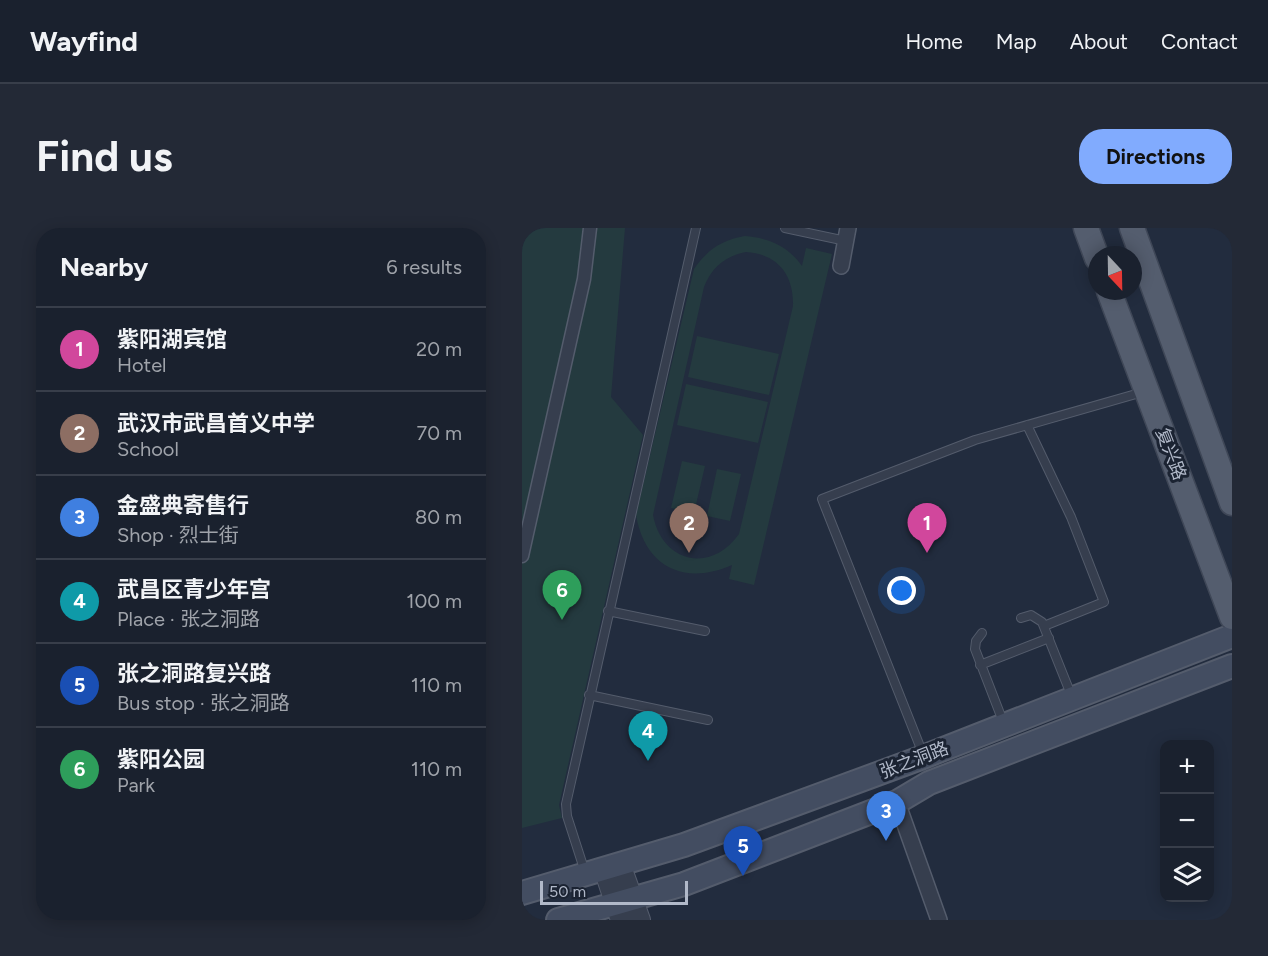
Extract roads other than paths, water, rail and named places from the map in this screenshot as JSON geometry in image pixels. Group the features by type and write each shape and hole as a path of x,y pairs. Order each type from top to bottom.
{"main road":[{"path":"1086,228 1093,246"},
{"path":"1132,228 1232,503"},
{"name":"复兴路","path":"1112,300 1232,617"},
{"name":"张之洞路","path":"522,893 684,845 1004,726 1232,636"},
{"name":"张之洞路","path":"558,920 627,911 684,884 897,802 928,783 1232,666"}],"street":[{"path":"522,556 584,279 590,228"},
{"path":"841,266 847,235"},
{"path":"897,802 939,920"},
{"path":"604,870 627,911"}],"lane":[{"path":"604,870 565,808 696,228"},
{"path":"785,228 847,235"},
{"path":"924,756 822,499 975,440 1147,391"},
{"path":"1027,425 1071,517 1104,602 1044,626"},
{"path":"609,611 705,631"},
{"path":"1021,618 1036,617 1044,626 1073,699"},
{"path":"982,633 975,645 980,665 1004,726"},
{"path":"980,665 1049,638"},
{"path":"589,695 708,720"}],"place":[{"name":"武汉市武昌首义中学","path":"689,553"},
{"name":"紫阳湖宾馆","path":"927,553"},
{"name":"紫阳公园","path":"562,620"},
{"name":"武昌区青少年宫","path":"648,761"},
{"name":"金盛典寄售行","path":"886,841"},
{"name":"张之洞路复兴路","path":"743,876"}]}
